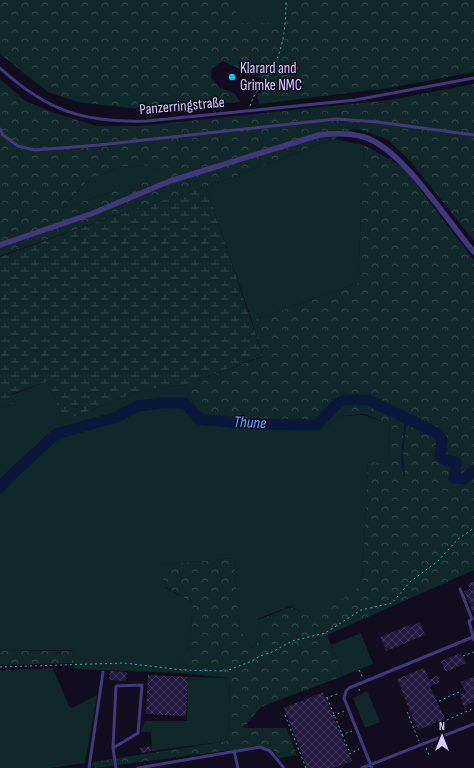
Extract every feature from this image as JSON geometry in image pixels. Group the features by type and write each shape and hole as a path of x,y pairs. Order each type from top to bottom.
{"street":[{"path":"0,246 91,214 170,182 319,135 337,133 365,138 386,148 404,166 474,252"}],"lane":[{"name":"Panzerringstraße","path":"0,68 17,84 41,100 68,113 100,120 147,121 355,100 474,78"},
{"path":"0,129 4,135 18,146 35,150 99,145 336,119 378,122 474,135"},
{"path":"372,766 348,709 344,694 349,688 473,638 469,628 469,621 473,619 460,589"},
{"path":"89,768 103,672"},
{"path":"113,748 138,733 142,685 116,686 113,748 116,768"},
{"path":"362,768 372,766 422,744 474,724"},
{"path":"138,768 260,747 270,751 284,768"},
{"path":"234,751 238,768"}],"path":[{"path":"249,111 254,94 265,81 280,52 286,23 286,0"},
{"path":"0,667 124,663 183,670 226,671 276,650 292,641 326,633 361,610 392,603 411,581 438,561 458,539 474,528"},
{"path":"463,656 474,652"},
{"path":"359,670 364,682"},
{"path":"439,701 459,692"},
{"path":"344,694 339,693 326,698 349,754 364,748"},
{"path":"447,720 474,708"},
{"path":"334,716 348,709"},
{"path":"407,712 422,744 429,755"},
{"path":"285,715 306,768"},
{"path":"342,735 356,729"}],"green space":[{"path":"0,0 235,0 237,23 286,23 286,0 474,0 474,72 389,88 259,104 257,95 270,83 223,61 212,68 211,78 219,87 235,94 240,102 139,109 78,102 48,92 0,54"},
{"path":"235,0 286,0 286,23 236,23"},
{"path":"0,79 25,101 55,113 97,126 139,126 390,100 474,84 474,241 411,162 387,139 361,130 352,129 334,139 206,187 128,211 0,256","holes":["144,165 169,173 63,208 86,182 118,167"]},
{"path":"334,139 364,145 358,283 252,321 206,187"},
{"path":"364,145 403,167 474,260 474,570 327,635 343,676 261,707 243,728 286,728 297,755 279,758 273,750 262,746 95,768 92,764 93,762 228,741 230,678 180,673 181,656 188,654 193,603 166,587 158,565 234,558 239,628 252,648 261,640 258,620 291,607 315,620 362,584 368,462 388,463 390,424 364,414 340,416 325,428 206,426 184,385 262,357 263,356 252,321 358,283"},
{"path":"144,165 170,173 63,208 86,182 118,167"},
{"path":"206,187 263,356 184,385 142,390 63,421 48,381 11,394 14,403 0,409 0,257 128,211"},
{"path":"48,381 63,421 142,390 184,385 206,426 325,428 340,416 364,415 390,424 388,463 368,462 362,584 315,621 291,606 258,619 261,640 252,648 239,628 234,558 159,565 166,588 193,603 188,655 181,656 180,673 74,669 72,650 0,651 0,409 14,403 11,395"},
{"path":"361,633 373,664 343,676 331,645"},
{"path":"0,651 72,651 74,663 0,665"},
{"path":"53,668 69,706 72,708 97,695 85,763 50,768 0,768 0,670"},
{"path":"188,677 230,678 228,741 152,751 151,732 141,732 145,721 187,721"},
{"path":"367,691 380,722 365,728 353,698"}],"building":[{"path":"474,581 474,614 464,591 470,589 468,584"},
{"path":"420,622 425,635 386,651 380,637"},
{"path":"461,653 466,663 446,672 441,661"},
{"path":"424,668 429,680 437,676 440,682 430,686 445,719 418,730 397,679"},
{"path":"110,671 127,672 126,681 109,680"},
{"path":"148,675 188,677 186,716 146,714"},
{"path":"474,676 474,702 464,706 460,695 466,693 461,682"},
{"path":"323,692 352,761 334,768 307,768 284,708"},
{"path":"151,746 152,751 141,753 140,748"}],"waterway":[{"name":"Thune","path":"0,488 5,481 56,434 117,417 137,406 162,403 185,403 199,419 251,424 317,425 337,404 344,400 368,400 437,433 442,439 440,456 446,460 456,462 454,478 464,479 474,470"},
{"path":"404,475 402,454 406,419"}],"place":[{"name":"Klarard and Grimke NMC","path":"232,77"}]}
